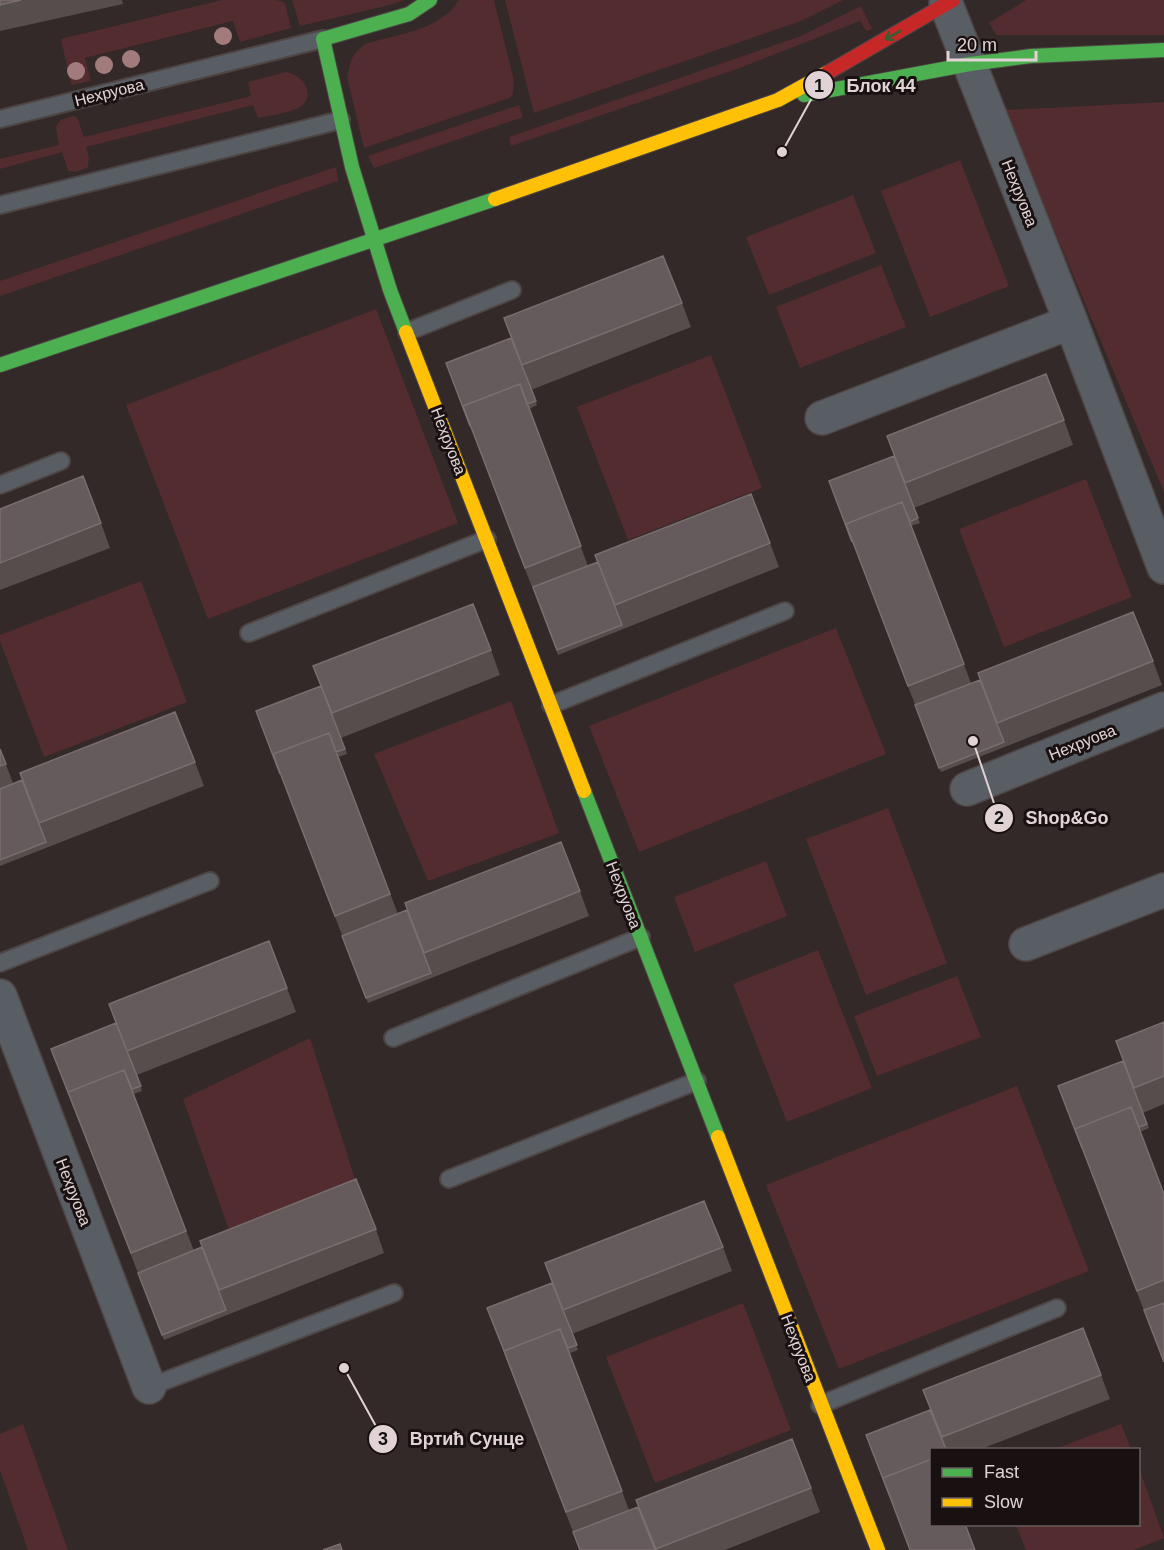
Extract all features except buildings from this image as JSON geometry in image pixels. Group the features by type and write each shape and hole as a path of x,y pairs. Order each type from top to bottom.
{"street":[{"name":"Нехруова","path":"430,0 409,14 323,39 352,167 390,290 878,1550"},
{"name":"Нехруова","path":"778,100 949,2 970,64 1163,562"},
{"name":"Нехруова","path":"0,365 548,181 778,100 970,64 1041,54 1164,50"},
{"path":"822,418 1071,322"},
{"name":"Нехруова","path":"967,789 1164,709"},
{"path":"1026,944 1164,890"},
{"name":"Нехруова","path":"0,996 149,1388"}],"lane":[{"name":"Нехруова","path":"0,119 323,39"},
{"path":"0,205 341,120"},
{"path":"407,332 512,290"},
{"path":"0,485 62,461"},
{"path":"249,633 487,539"},
{"path":"551,705 785,611"},
{"path":"0,963 210,881"},
{"path":"393,1038 641,937"},
{"path":"449,1179 697,1082"},
{"path":"149,1388 394,1293"},
{"path":"820,1405 1057,1308"}],"shaded area":[{"path":"222,0 277,0 285,3 291,28 240,42 233,21 85,58 91,81 71,85 61,39"},
{"path":"292,0 404,0 300,26"},
{"path":"459,0 494,0 514,80 513,94 509,98 364,148 347,77 351,60 356,52 365,44 417,30 441,19"},
{"path":"505,0 843,0 801,21 534,113"},
{"path":"1026,0 1164,0 1164,35 996,35 989,23"},
{"path":"861,6 872,29 866,31 860,21 737,69 511,146 509,137 801,36"},
{"path":"286,72 293,74 304,83 308,94 303,105 292,111 258,118 253,105 86,147 89,158 88,167 77,172 68,171 62,152 0,169 0,159 59,145 56,127 60,120 77,117 84,137 251,96 248,82"},
{"path":"1164,102 1164,492 1004,110"},
{"path":"519,105 523,117 374,168 368,156"},
{"path":"960,160 1009,286 930,317 881,191"},
{"path":"336,167 338,181 0,296 0,281"},
{"path":"853,195 876,253 769,295 746,237"},
{"path":"881,265 906,327 800,368 776,307"},
{"path":"376,309 458,523 208,619 126,405"},
{"path":"711,355 762,488 628,540 577,407"},
{"path":"1086,479 1132,597 1004,647 959,529"},
{"path":"141,581 187,702 44,757 0,641 0,635"},
{"path":"836,628 886,754 639,852 589,726"},
{"path":"511,701 559,833 428,881 374,754"},
{"path":"888,808 947,963 866,995 806,839"},
{"path":"766,861 787,916 695,952 674,897"},
{"path":"818,950 872,1088 787,1122 733,984"},
{"path":"957,976 981,1037 877,1076 854,1016"},
{"path":"310,1038 355,1179 230,1233 183,1099"},
{"path":"1017,1086 1089,1271 839,1369 766,1185"},
{"path":"743,1303 791,1430 655,1483 606,1357"},
{"path":"23,1424 68,1550 28,1550 0,1470 0,1434"},
{"path":"1121,1424 1131,1448 1058,1448"},
{"path":"1140,1471 1164,1538 1134,1550 1026,1550 1016,1526 1140,1526"}],"traffic: fast":[{"path":"406,332 390,290 352,167 323,39 409,14 430,0"},
{"path":"804,95 970,64 1031,56 1164,50"},
{"path":"0,365 495,199"},
{"path":"584,791 718,1137"}],"traffic: slow":[{"path":"495,199 778,100 827,73"},
{"path":"406,332 584,791"},
{"path":"718,1137 878,1550"}],"traffic: jam":[{"path":"827,73 953,0"}],"place":[{"name":"Блок 44","path":"782,152"},
{"name":"Shop&Go","path":"973,741"},
{"name":"Вртић Сунце","path":"344,1368"}]}
